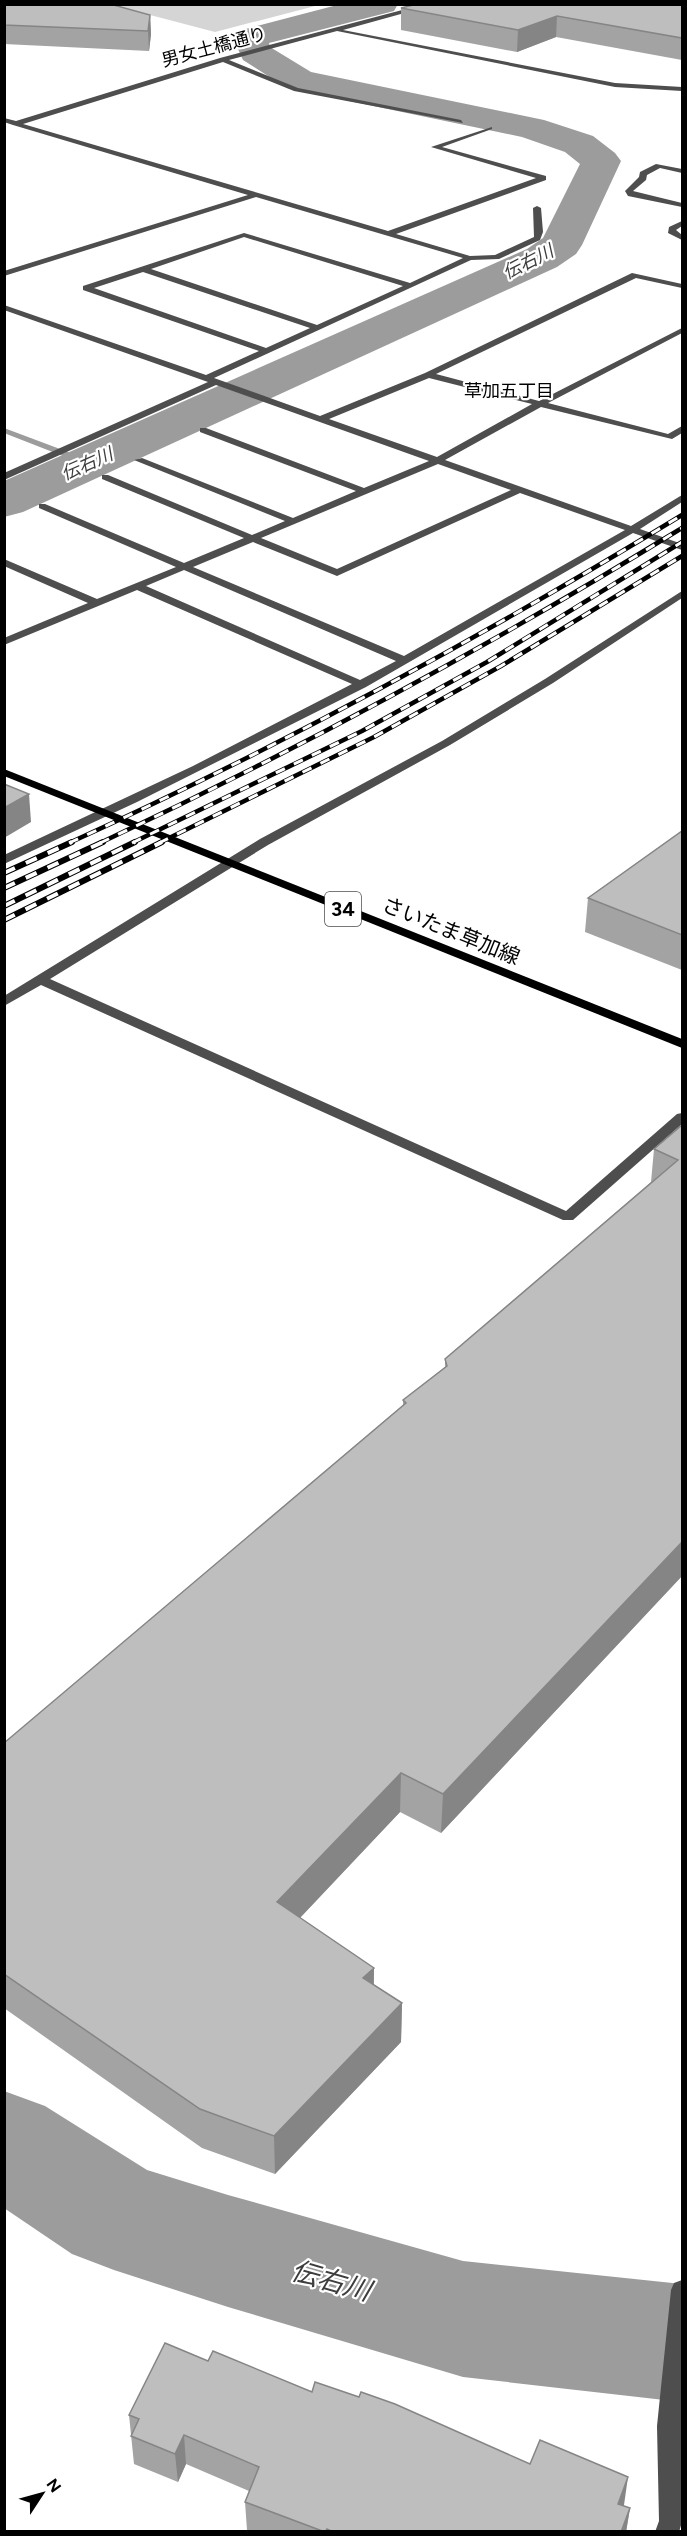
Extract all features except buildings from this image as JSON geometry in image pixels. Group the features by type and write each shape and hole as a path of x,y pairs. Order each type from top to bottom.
{"main road":[{"name":"さいたま草加線","path":"4,772 682,1044"}],"street":[{"name":"男女土橋通り","path":"4,127 222,59 434,4"},
{"path":"334,30 615,85 682,89"},
{"path":"222,59 296,90 461,123"},
{"path":"4,120 470,258 496,257 537,238 539,232 537,208"},
{"path":"387,234 543,177 435,147 490,128"},
{"path":"682,171 659,166 643,174 643,178 629,191 631,194 682,206"},
{"path":"4,274 255,195"},
{"path":"682,223 672,229 672,233 682,238"},
{"path":"263,350 86,288 244,235 409,285"},
{"path":"207,378 263,350 470,258"},
{"path":"143,269 316,327"},
{"path":"321,419 428,375 635,275 682,286"},
{"path":"4,307 682,547"},
{"path":"4,642 439,460 539,404 682,330"},
{"path":"428,375 669,437 682,429"},
{"path":"4,477 220,382"},
{"path":"203,430 364,491"},
{"path":"138,460 292,521"},
{"path":"105,477 337,573 521,489"},
{"path":"4,860 106,813 362,685 633,530 682,498"},
{"path":"42,506 406,661"},
{"path":"4,562 97,603"},
{"path":"139,587 362,685"},
{"path":"4,1002 229,863 446,743 549,681 682,594"},
{"path":"40,980 568,1217 682,1117"},
{"path":"667,2532 671,2521 669,2426 682,2290"}],"shaded area":[{"path":"112,4 319,5 215,32"}],"waterway":[{"name":"伝右川","path":"4,501 542,258 561,245 601,161 579,144 531,128 300,80 255,53 250,38 382,4"},
{"path":"4,430 89,463"},
{"name":"伝右川","path":"4,2143 114,2215 228,2251 463,2319 682,2343"}],"railway":[{"path":"69,843 226,768 457,647 682,515"},
{"path":"100,843 249,770 395,694 539,613 682,528"},
{"path":"132,843 362,731 487,662 682,542"},
{"path":"159,843 374,737 501,666 682,556"},
{"path":"4,873 72,842"},
{"path":"4,888 103,842"},
{"path":"4,906 135,842"},
{"path":"4,920 162,842"}],"district":[{"name":"草加五丁目","path":"509,391"}]}
